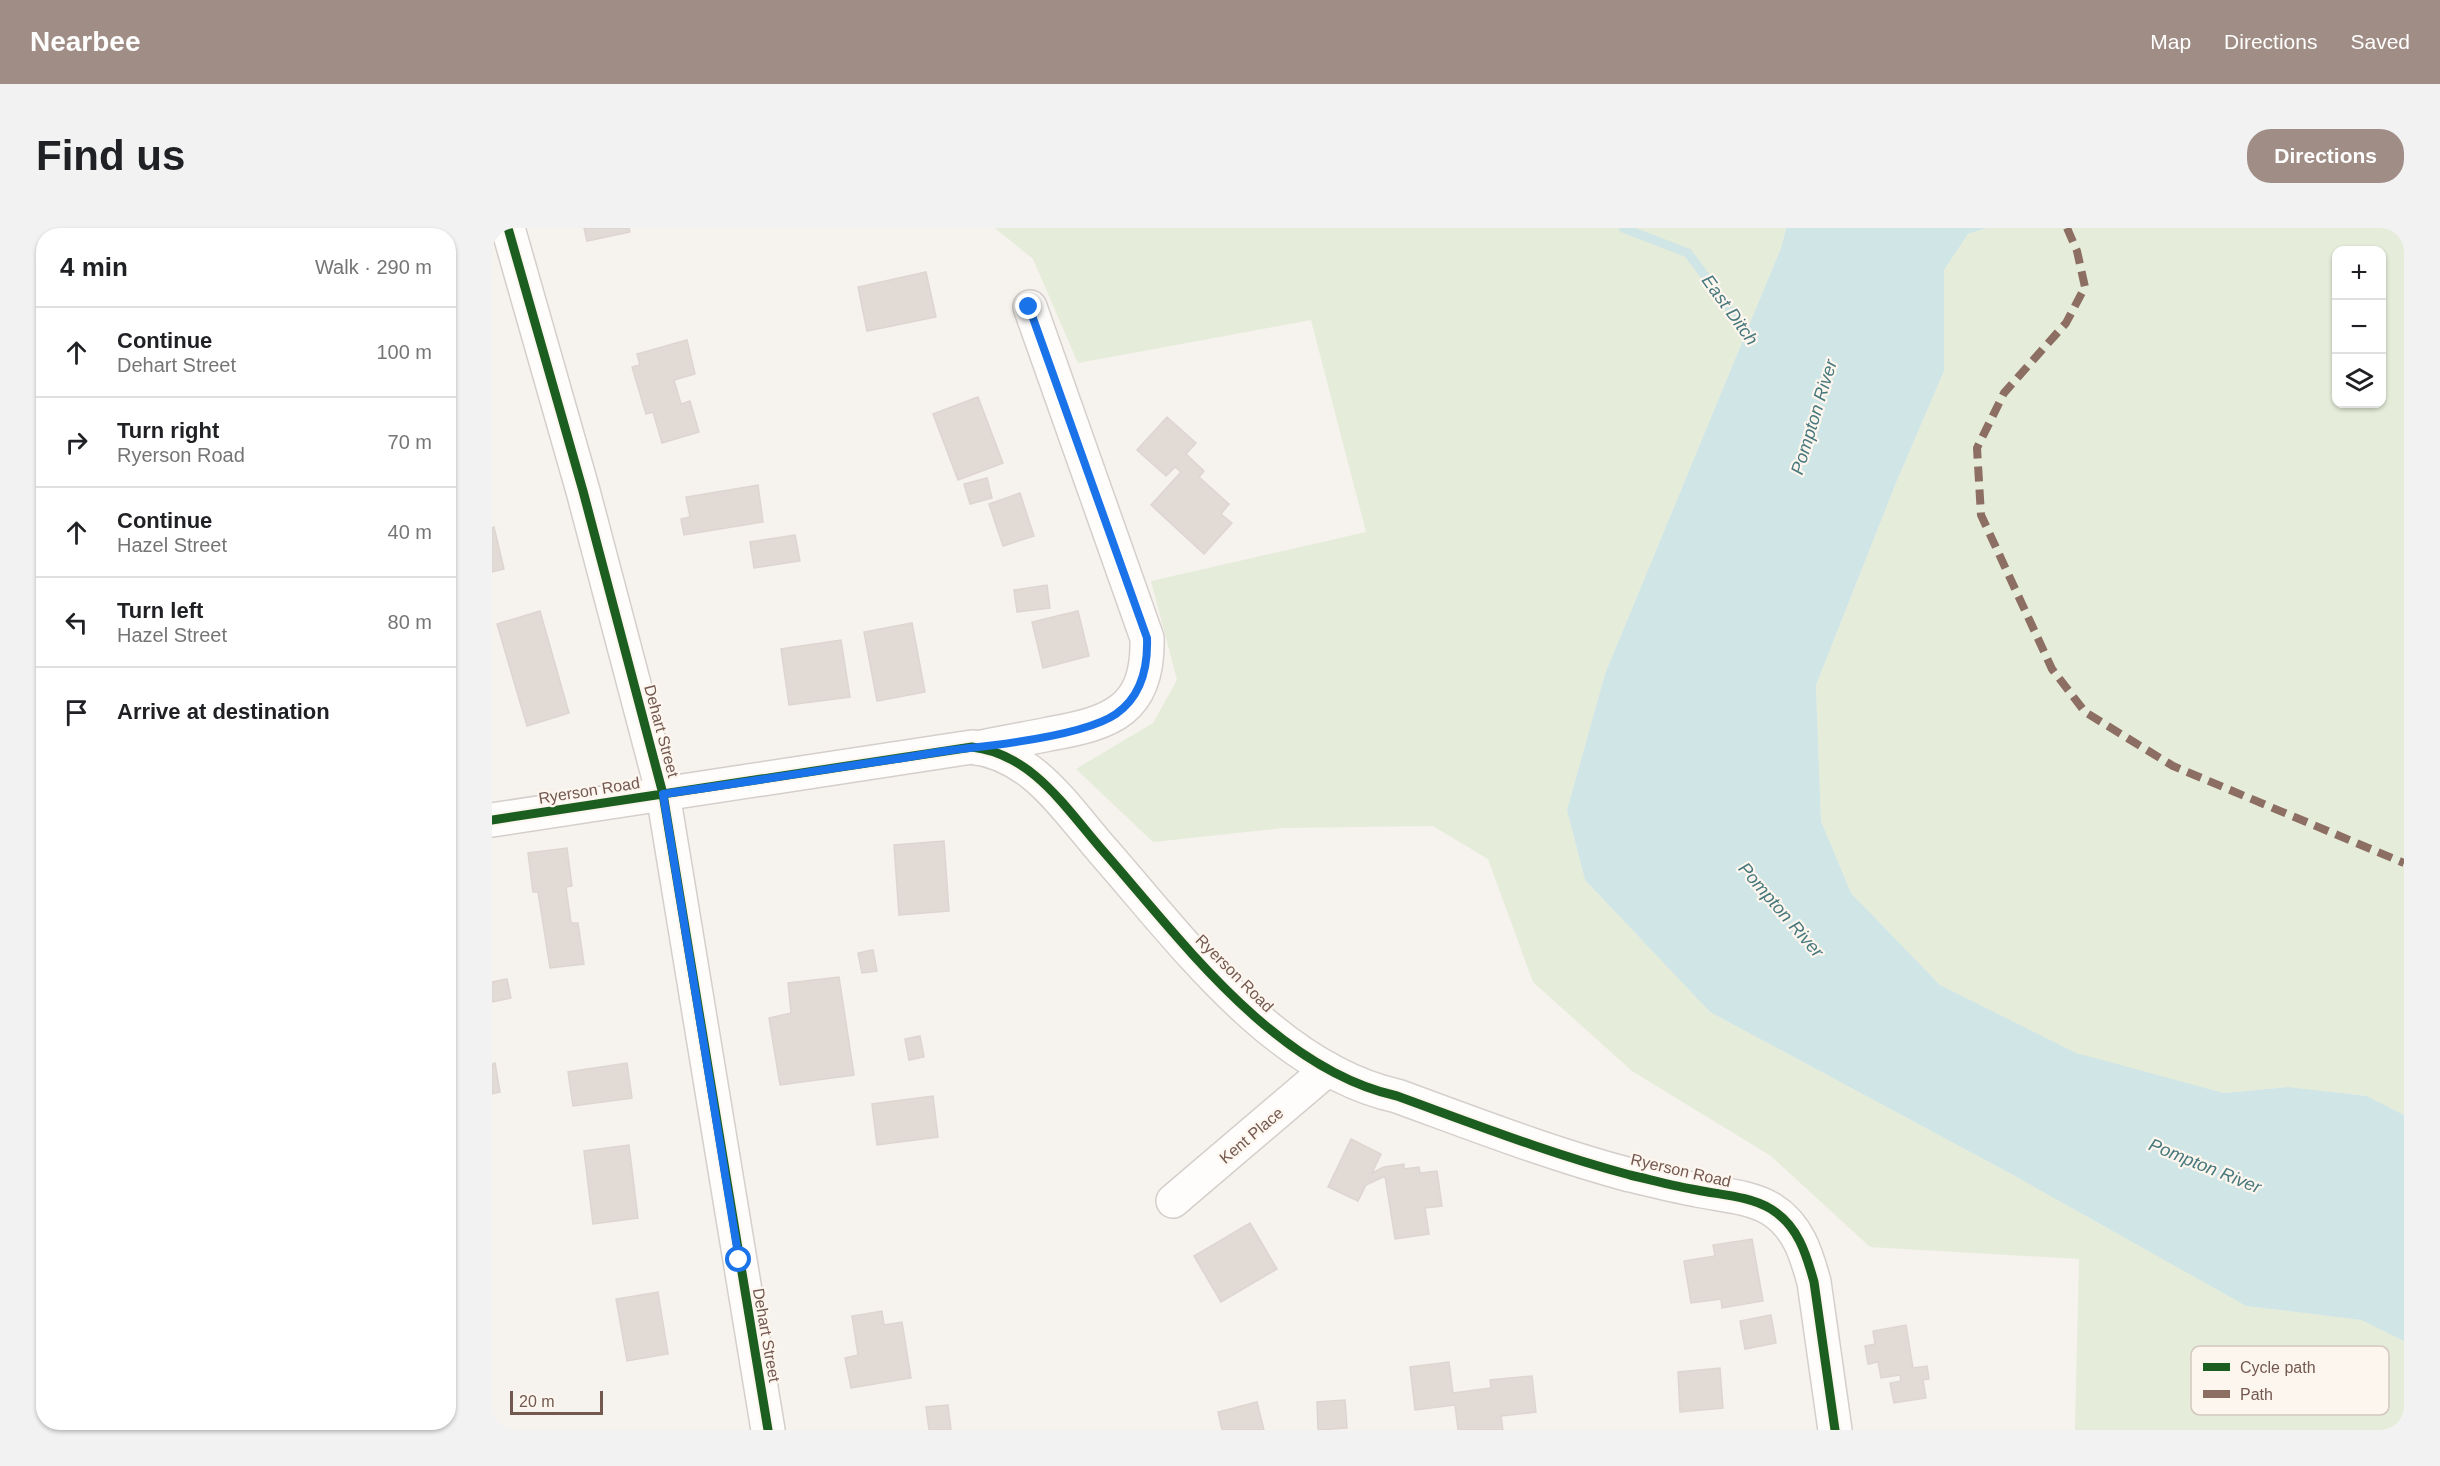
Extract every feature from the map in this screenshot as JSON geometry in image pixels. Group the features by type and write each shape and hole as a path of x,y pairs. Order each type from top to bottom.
{"street":[{"name":"Dehart Street","path":"508,228 583,491 663,794 768,1430"},
{"path":"977,748 1099,724 1117,713 1132,698 1143,680 1148,659 1147,638 1029,307"},
{"name":"Ryerson Road","path":"492,820 977,748 993,749 1030,770 1212,976 1250,1013 1328,1069 1376,1091 1397,1096 1558,1155 1693,1190 1753,1201 1772,1210 1788,1223 1801,1241 1808,1261 1814,1282 1835,1430"},
{"name":"Kent Place","path":"1173,1201 1328,1069"}],"green space":[{"path":"995,228 1786,228 1781,248 1605,674 1567,810 1585,880 1710,1012 2013,1175 2246,1306 2361,1320 2404,1341 2404,1430 2075,1430 2079,1259 1870,1247 1771,1156 1632,1071 1533,982 1488,859 1433,826 1283,828 1153,842 1076,769 1153,723 1177,680 1151,581 1366,532 1311,320 1078,363 1033,259"},
{"path":"1986,228 2404,228 2404,1115 2367,1096 2288,1087 2224,1093 2076,1054 1940,985 1851,893 1821,821 1816,685 1896,483 1944,371 1944,270 1968,234"}],"water":[{"name":"Pompton River","path":"1786,228 1986,228 1968,234 1944,270 1944,371 1896,483 1816,685 1821,821 1851,893 1940,985 2076,1053 2224,1093 2288,1087 2367,1096 2404,1115 2404,1341 2361,1320 2246,1306 2013,1175 1710,1012 1585,880 1567,810 1605,674 1781,248"}],"building":[{"path":"584,228 629,228 630,232 587,241"},
{"path":"926,272 936,317 867,331 858,287"},
{"path":"687,340 695,374 674,380 681,404 690,401 699,432 662,443 653,412 646,414 632,367 640,365 637,354"},
{"path":"978,397 1003,463 958,480 933,414"},
{"path":"1167,417 1196,443 1186,454 1204,471 1199,477 1229,504 1221,514 1232,523 1204,554 1151,505 1181,472 1175,467 1166,476 1137,450"},
{"path":"987,478 992,498 970,504 964,484"},
{"path":"758,485 763,522 684,535 681,519 690,517 686,497"},
{"path":"1020,493 1034,536 1003,546 989,504"},
{"path":"494,527 504,569 492,572 492,528"},
{"path":"795,535 800,561 754,568 750,542"},
{"path":"1047,585 1050,608 1017,612 1014,590"},
{"path":"540,611 569,713 527,726 497,624"},
{"path":"1078,611 1089,656 1043,668 1032,622"},
{"path":"912,623 925,692 877,701 864,632"},
{"path":"841,640 850,697 789,705 781,649"},
{"path":"944,841 949,911 899,915 894,845"},
{"path":"567,848 572,886 566,887 571,923 578,923 584,964 550,968 538,892 533,892 528,853"},
{"path":"873,950 877,971 862,973 858,953"},
{"path":"839,977 854,1075 780,1085 769,1018 791,1013 788,983"},
{"path":"507,979 511,998 492,1002 492,982"},
{"path":"920,1036 924,1057 909,1060 905,1039"},
{"path":"495,1063 500,1092 492,1094 492,1064"},
{"path":"627,1063 632,1098 573,1106 568,1072"},
{"path":"933,1096 938,1137 877,1145 872,1104"},
{"path":"1351,1139 1381,1154 1372,1173 1384,1167 1404,1164 1404,1169 1419,1167 1420,1173 1437,1171 1442,1206 1425,1208 1429,1234 1395,1239 1385,1176 1366,1185 1358,1201 1328,1187"},
{"path":"629,1145 638,1218 593,1224 584,1151"},
{"path":"1250,1223 1277,1269 1221,1302 1194,1256"},
{"path":"1752,1239 1763,1301 1722,1308 1721,1299 1691,1303 1684,1261 1715,1256 1713,1245"},
{"path":"658,1292 668,1354 627,1361 616,1299"},
{"path":"882,1311 884,1325 902,1322 911,1378 851,1388 845,1358 858,1355 852,1316"},
{"path":"1771,1315 1776,1343 1745,1349 1740,1321"},
{"path":"1906,1325 1913,1368 1927,1366 1929,1379 1923,1380 1926,1398 1894,1403 1890,1383 1901,1381 1900,1375 1881,1378 1878,1362 1868,1364 1865,1346 1875,1344 1873,1331"},
{"path":"1449,1362 1453,1393 1491,1388 1490,1380 1532,1376 1536,1412 1501,1416 1503,1430 1458,1430 1455,1405 1415,1410 1410,1367"},
{"path":"1720,1368 1723,1408 1680,1412 1678,1372"},
{"path":"1345,1400 1347,1428 1318,1430 1317,1402"},
{"path":"1257,1402 1264,1430 1222,1430 1218,1412"},
{"path":"948,1405 951,1430 929,1430 926,1407"}],"waterway":[{"name":"East Ditch","path":"1623,228 1688,253 1754,342"}],"marked path":[{"path":"2067,228 2077,251 2085,287 2066,323 2004,393 1977,448 1981,515 2052,669 2085,712 2173,766 2404,863"}],"cycle path":[{"path":"508,228 583,491 663,794 768,1430"},
{"path":"492,820 972,747 994,752 1013,760 1031,772 1062,802 1166,924 1234,997 1271,1030 1311,1059 1353,1081 1542,1148 1630,1175 1744,1199 1771,1209 1780,1216 1800,1241 1814,1282 1835,1430"}],"route":[{"path":"739,1260 663,794 977,748 1078,729 1099,724 1117,713 1132,698 1143,680 1148,659 1147,638 1124,578 1110,528 1029,307"}]}
